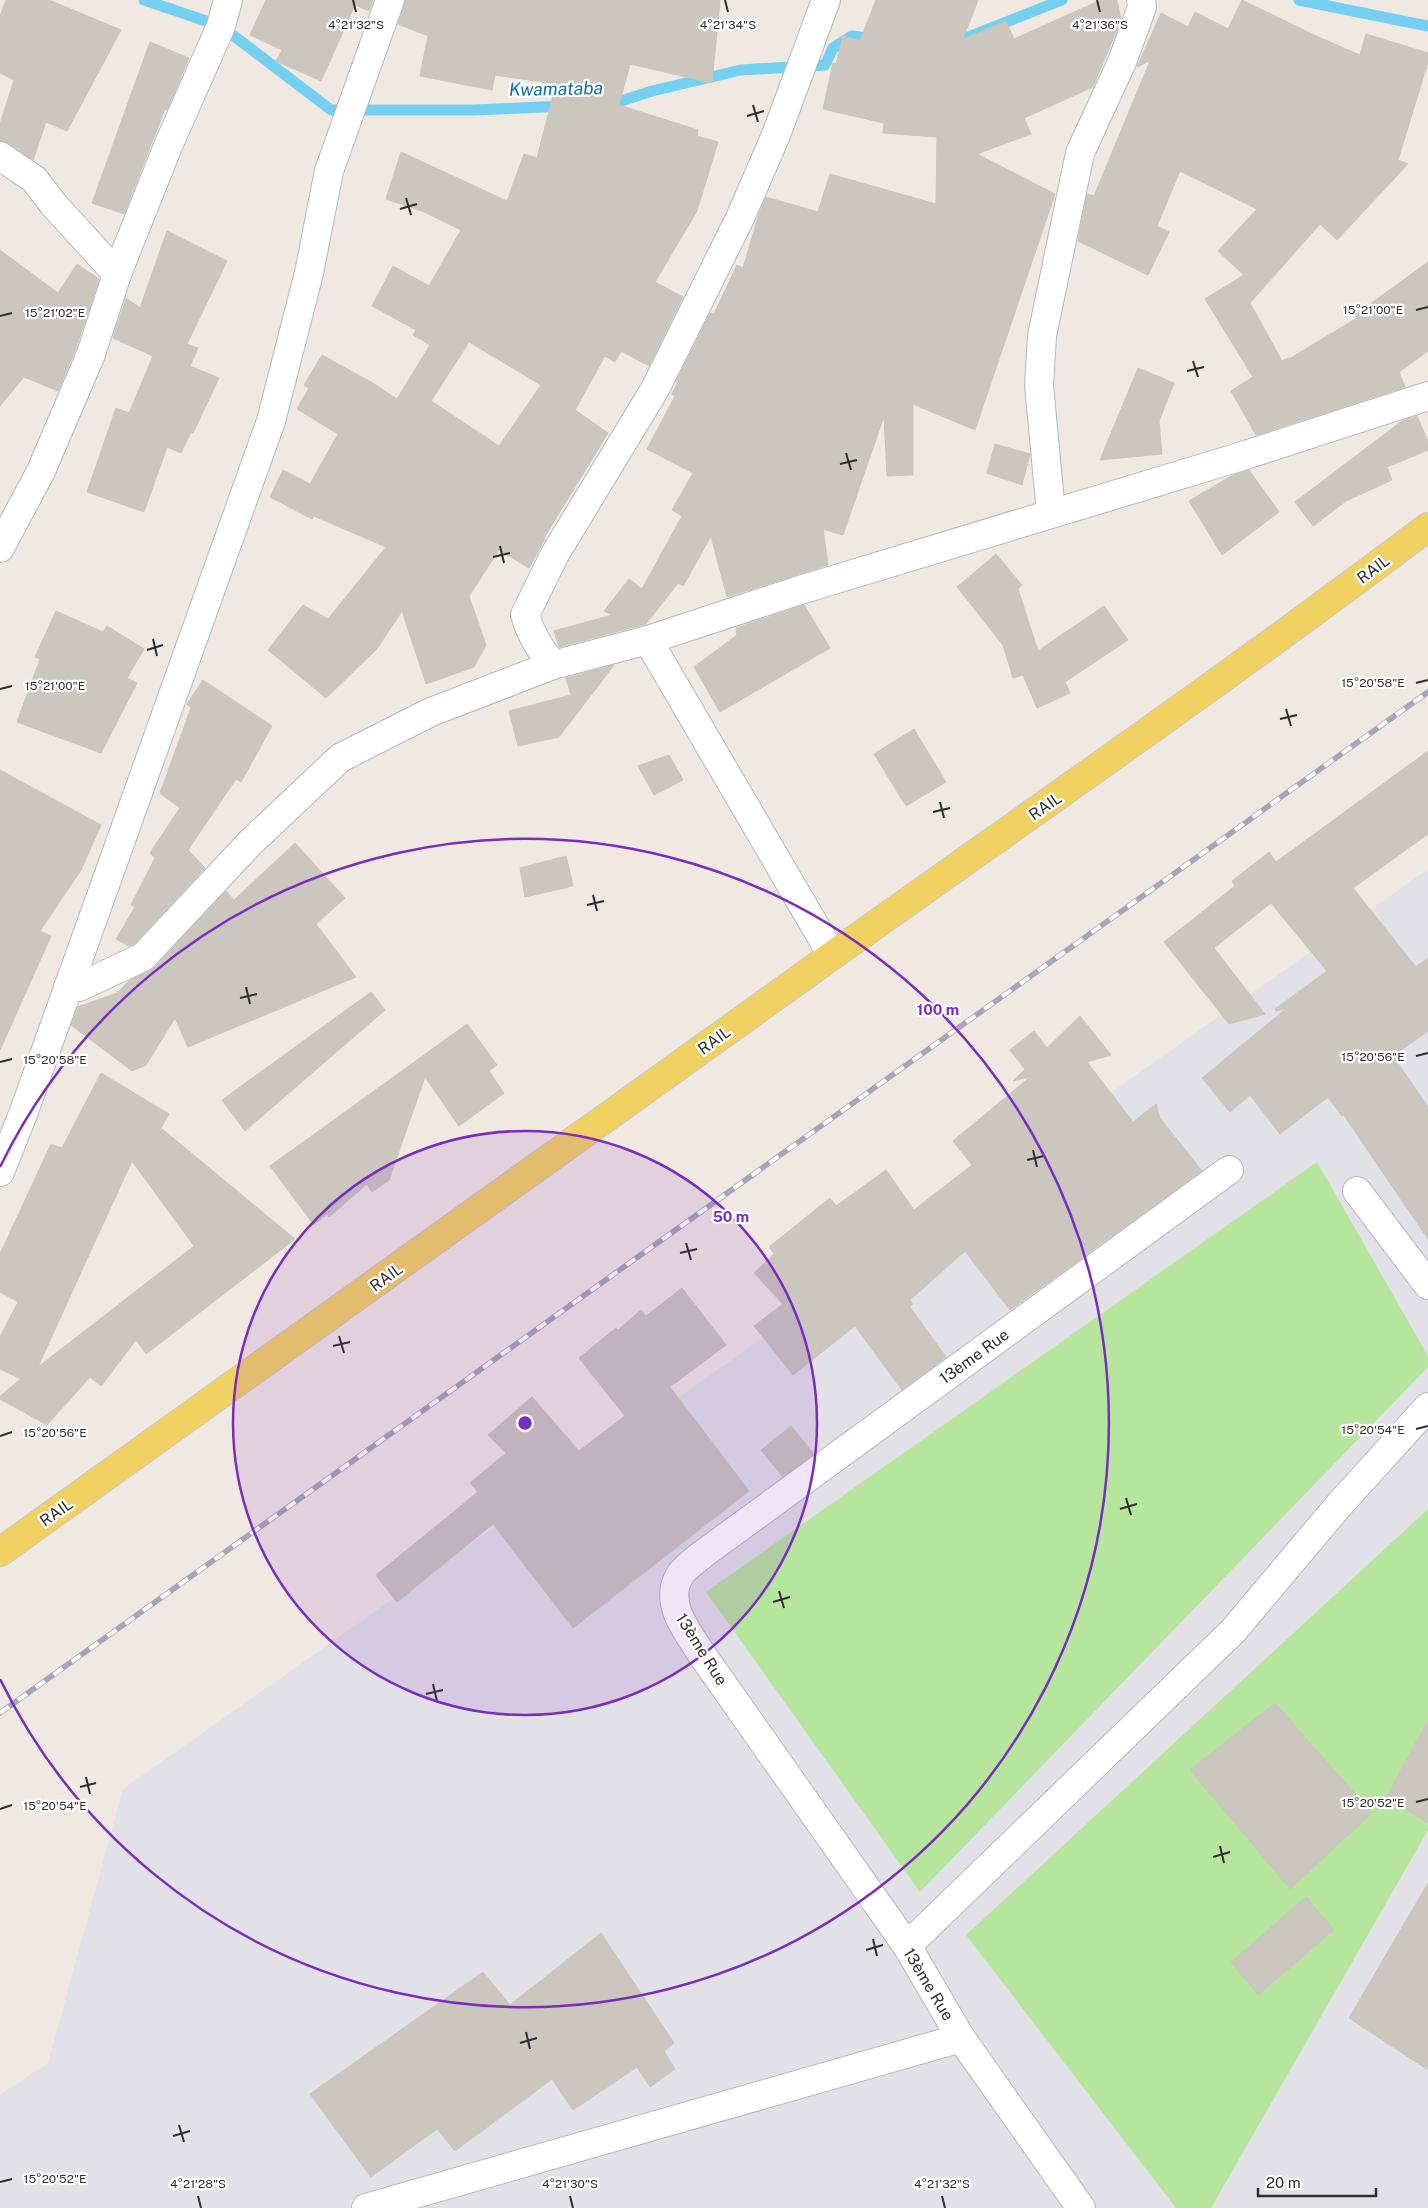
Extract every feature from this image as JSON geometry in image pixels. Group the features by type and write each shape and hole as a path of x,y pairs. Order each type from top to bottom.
{"main road":[{"name":"RAIL","path":"0,1552 332,1316 832,955 1172,717 1428,527"}],"street":[{"path":"0,547 41,471 91,354 117,274 168,146 221,26 228,0"},
{"path":"0,1172 270,421 309,273 329,171 390,0"},
{"path":"553,665 540,649 525,615 554,554 655,389 736,226 776,135 826,0"},
{"path":"1051,513 1039,385 1042,336 1080,153 1122,62 1142,6 1141,0"},
{"path":"0,156 34,179 54,205 117,274"},
{"path":"68,987 79,986 143,956 250,843 340,758 431,712 553,665 648,640 796,591 1236,458 1428,396"},
{"path":"648,640 832,955"},
{"name":"13ème Rue","path":"1081,2208 961,2038 907,1946 678,1617 673,1590 681,1573 703,1554 1229,1170"},
{"path":"1357,1191 1428,1285"},
{"path":"907,1946 1233,1631 1340,1504 1428,1407"},
{"path":"366,2208 961,2038"}],"shaded area":[{"path":"1428,869 1428,2208 0,2208 0,2095 48,2063 123,1789"}],"green space":[{"path":"1317,1162 1428,1356 1428,1367 920,1892 706,1592"},
{"path":"1428,1509 1428,1830 1211,2208 1176,2208 966,1935"}],"building":[{"path":"6,0 49,0 121,30 67,131 46,122 33,160 9,143 0,141 0,124 14,80 0,73 0,16"},
{"path":"266,0 373,0 369,11 355,5 321,81 276,61 282,50 250,35"},
{"path":"405,0 720,0 712,83 630,64 619,105 698,130 697,136 718,142 697,211 655,282 683,297 649,366 621,351 615,362 605,356 575,410 608,433 544,538 529,568 499,550 469,596 486,645 474,667 426,684 402,611 376,650 326,698 268,650 303,605 328,619 386,547 314,516 312,519 270,497 283,470 310,484 338,434 297,409 309,388 304,385 322,355 371,382 397,399 430,345 413,335 416,330 372,306 393,266 429,286 461,230 422,211 386,199 401,152 507,201 524,154 537,158 556,84 495,75 492,90 420,76 428,36 398,24","holes":["469,342 541,385 499,446 431,401"]},
{"path":"876,0 978,0 963,39 1006,21 1014,39 1101,0 1117,0 1121,20 1093,87 1024,118 1031,134 977,154 1055,194 975,430 913,404 913,475 887,476 884,416 843,535 823,529 828,565 727,597 711,536 683,586 678,583 646,624 559,647 554,631 612,615 604,611 629,579 642,589 682,516 672,510 693,473 647,449 675,396 672,394 678,382 676,382 710,313 714,314 737,265 743,268 766,197 818,212 830,174 936,204 937,137 883,133 884,123 823,109 833,63 836,64 843,36 860,41"},
{"path":"1242,0 1360,55 1366,34 1428,53 1428,62 1398,160 1408,164 1337,240 1320,224 1250,303 1282,361 1289,359 1357,318 1355,315 1428,262 1428,351 1399,372 1405,387 1256,435 1231,391 1253,377 1205,299 1244,275 1218,251 1257,209 1180,171 1157,226 1169,232 1148,275 1078,241 1087,194 1094,196 1150,61 1137,67 1161,13 1188,27 1195,12 1228,29"},
{"path":"150,42 189,58 167,110 165,109 124,214 92,203"},
{"path":"167,231 227,261 187,344 198,348 190,366 219,378 193,433 191,432 181,453 167,447 144,512 87,492 116,408 129,413 153,356 113,338 126,298 140,308"},
{"path":"0,250 58,293 77,264 99,279 76,348 58,391 24,377 0,406"},
{"path":"1138,368 1174,383 1159,421 1162,454 1100,460"},
{"path":"1417,416 1428,442 1428,450 1387,467 1392,480 1346,501 1313,526 1295,502 1402,421"},
{"path":"995,444 1030,454 1022,485 987,473"},
{"path":"1249,470 1279,512 1222,555 1189,501 1231,476"},
{"path":"996,554 1022,585 1018,589 1038,651 1104,606 1128,640 1065,682 1070,693 1037,708 1023,675 1013,678 1003,645 957,587"},
{"path":"804,605 830,648 720,712 694,667 737,635 736,628"},
{"path":"56,611 103,632 107,626 144,649 127,678 137,683 101,753 17,722 40,659 35,657"},
{"path":"614,665 559,737 518,746 509,711 571,695 566,678"},
{"path":"203,680 272,726 241,782 236,779 188,850 205,868 134,944 129,946 116,939 135,907 131,905 155,858 150,853 180,808 160,793 191,708 187,704"},
{"path":"914,729 946,782 906,806 874,754"},
{"path":"1428,751 1428,834 1353,888 1416,967 1428,958 1428,1031 1393,1056 1428,1107 1428,1239 1343,1114 1342,1116 1328,1097 1280,1134 1250,1095 1230,1112 1202,1078 1287,1008 1276,1011 1275,1009 1327,971 1271,903 1214,948 1265,1014 1229,1024 1164,942 1235,886 1232,881 1269,852 1276,862"},
{"path":"669,755 683,780 654,795 638,766"},
{"path":"0,770 101,825 81,870 40,931 51,936 0,1050"},
{"path":"295,843 345,898 316,924 356,977 188,1047 175,1018 146,1065 132,1071 71,1025 78,1007 117,993 129,981 154,968 226,891 234,900"},
{"path":"566,856 573,886 525,897 520,868"},
{"path":"371,992 385,1010 245,1131 222,1100"},
{"path":"1080,1016 1111,1055 1087,1062 1133,1122 1156,1104 1160,1118 1202,1171 1010,1310 965,1251 910,1300 913,1304 910,1307 946,1357 902,1390 855,1326 793,1375 754,1326 783,1304 754,1273 774,1254 769,1247 830,1198 836,1206 886,1170 914,1210 972,1165 953,1141 1030,1077 1013,1081 1025,1069 1010,1050 1034,1031 1047,1048"},
{"path":"467,1024 497,1065 489,1071 504,1093 459,1126 425,1077 389,1180 372,1192 367,1184 329,1217 327,1214 314,1225 270,1166"},
{"path":"101,1073 169,1114 161,1128 295,1239 146,1354 136,1340 101,1386 90,1377 47,1425 0,1399 0,1396 21,1379 0,1369 0,1337 18,1302 0,1292 0,1254 51,1144 62,1148","holes":["132,1161 194,1246 38,1367"]},
{"path":"682,1288 726,1345 670,1387 749,1491 573,1628 493,1524 397,1602 376,1575 478,1492 470,1483 506,1453 488,1435 532,1397 579,1451 625,1416 579,1358 616,1328 618,1330 641,1310 646,1316"},
{"path":"791,1426 814,1454 783,1477 761,1450"},
{"path":"1275,1703 1372,1813 1290,1889 1190,1770"},
{"path":"1428,1720 1428,1823 1386,1798"},
{"path":"1428,1883 1428,2070 1349,2018"},
{"path":"1306,1897 1334,1930 1258,1995 1231,1962"},
{"path":"601,1933 674,2043 664,2051 675,2069 650,2087 637,2067 573,2110 552,2079 455,2151 437,2129 371,2177 310,2094 483,1972 510,2005"}],"waterway":[{"name":"Kwamataba","path":"144,0 221,26 331,110 474,110 565,106"},
{"name":"Kwamataba","path":"950,44 1062,0"},
{"name":"Kwamataba","path":"1299,0 1428,26"},
{"name":"Kwamataba","path":"606,106 652,91 741,70 825,65 833,48 852,36 875,39"}],"railway":[{"path":"0,1713 1428,692"}]}
